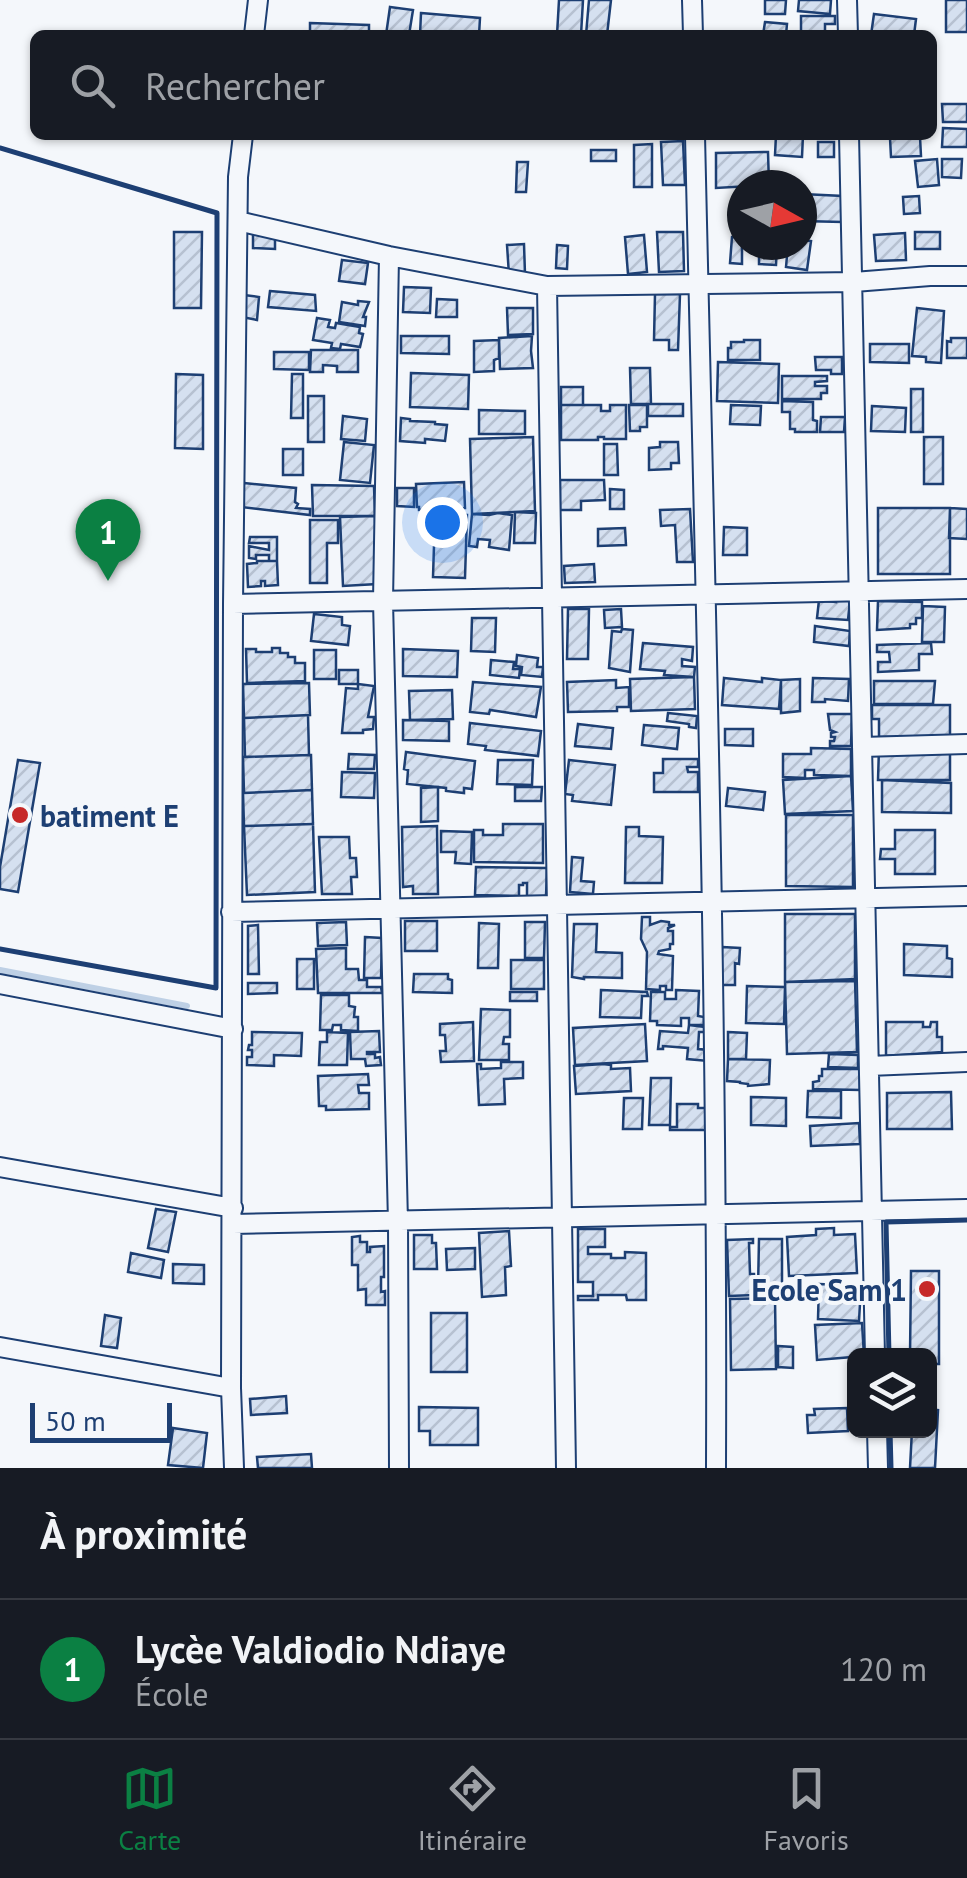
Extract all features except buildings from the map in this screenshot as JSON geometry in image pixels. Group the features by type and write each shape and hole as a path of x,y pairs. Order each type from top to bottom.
{"street":[{"path":"255,30 258,0"},
{"path":"692,0 693,30"},
{"path":"847,0 848,30"},
{"path":"234,1468 232,604 238,177 242,140"},
{"path":"695,140 717,1216 716,1468"},
{"path":"850,140 876,1348"},
{"path":"238,221 389,256 547,286 854,282 967,276"},
{"path":"389,256 383,602 400,1468"},
{"path":"547,286 566,1468"},
{"path":"232,604 967,589"},
{"path":"862,747 967,744"},
{"path":"231,912 967,896"},
{"path":"0,984 233,1029"},
{"path":"868,1066 967,1062"},
{"path":"0,1167 233,1216 398,1222 967,1208"},
{"path":"0,1348 231,1388"},
{"path":"877,1438 878,1468"}],"waterway":[{"path":"0,970 187,1006"}],"wall":[{"path":"0,148 217,213 216,988 0,949"},
{"path":"889,1348 886,1222 967,1220"},
{"path":"890,1438 891,1468"}],"place":[{"name":"Lycèe Valdiodio Ndiaye","path":"108,581"},
{"name":"batiment E","path":"20,815"},
{"name":"Ecole Sam 1","path":"927,1289"}]}
